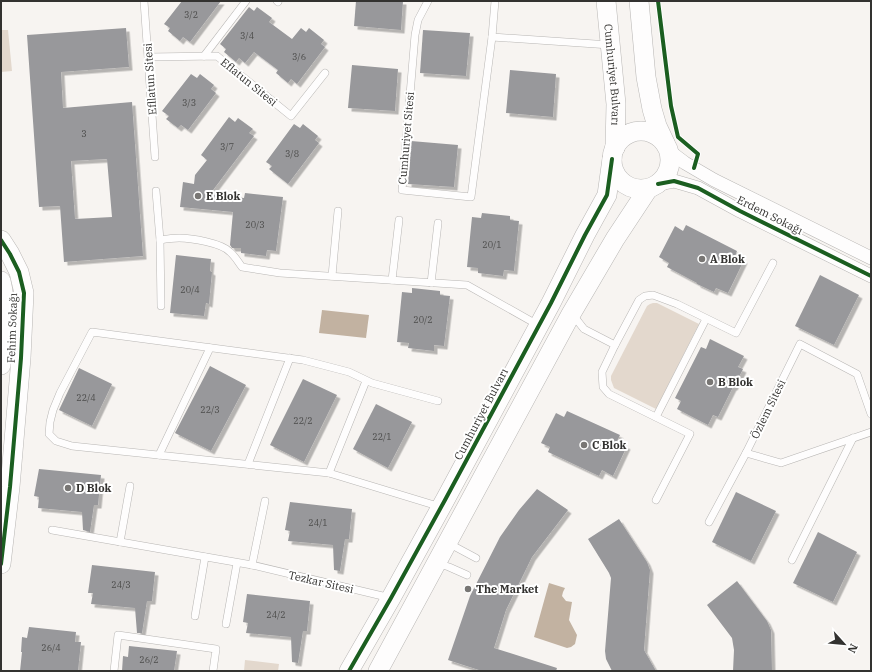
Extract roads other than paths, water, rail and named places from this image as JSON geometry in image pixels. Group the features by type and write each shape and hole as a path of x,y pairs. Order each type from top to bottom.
{"street":[{"name":"Cumhuriyet Bulvarı","path":"349,671 441,507 551,303 607,195 614,154 616,104 606,1"},
{"path":"378,671 571,314 614,239 653,187 665,178 669,170 670,160 667,147 657,126 646,77 639,1"},
{"path":"653,187 640,190 631,188 617,177 613,168 614,154 618,142 624,136 633,132 642,131 651,132 659,136 667,147"},
{"name":"Erdem Sokağı","path":"667,147 685,163 714,180 871,258"},
{"name":"Erdem Sokağı","path":"653,187 674,181 698,188 740,211 871,276"},
{"name":"Fehim Sokağı","path":"1,240 19,272 24,293 21,358 5,494 1,564"},
{"name":"Fehim Sokağı","path":"1,281 4,295 5,320 1,365"},
{"path":"551,303 571,314"},
{"path":"441,507 463,514"}],"lane":[{"name":"Efllatun Sitesi","path":"144,1 156,157"},
{"path":"204,56 246,1"},
{"name":"Cumhuriyet Sitesi","path":"428,1 418,20 415,35 402,190 471,197 492,37 495,1"},
{"path":"492,37 610,46"},
{"name":"Eflatun Sitesi","path":"148,58 217,56 291,116 325,73"},
{"path":"156,191 160,240 161,306"},
{"path":"332,276 338,211"},
{"path":"392,280 398,220"},
{"path":"431,283 438,223"},
{"path":"160,240 177,238 212,243 230,252 242,267 280,273 467,285 538,325"},
{"path":"656,500 690,434 609,394 603,387 602,372 615,345 639,300 645,296 653,295 677,304 736,333 773,263"},
{"path":"571,314 584,329 615,345"},
{"path":"656,417 706,319"},
{"path":"438,401 366,381 349,372 303,360 92,332 52,410 49,434 56,441 72,446 329,472 441,507"},
{"name":"Özlem Sitesi","path":"871,414 857,374 800,344 746,453 781,463 871,432"},
{"path":"159,455 210,348"},
{"path":"248,464 290,358"},
{"path":"329,472 366,381"},
{"path":"792,560 853,438"},
{"path":"709,522 746,453"},
{"path":"120,542 130,486"},
{"path":"252,565 265,501"},
{"name":"Tezkar Sitesi","path":"52,530 252,565 391,598"},
{"path":"447,543 476,558"},
{"path":"195,616 205,557"},
{"path":"226,624 237,562"},
{"path":"436,562 467,575"},
{"path":"114,671 118,635 216,649 212,671"}],"place":[{"name":"E Blok","path":"198,196"},
{"name":"A Blok","path":"702,259"},
{"name":"B Blok","path":"710,382"},
{"name":"C Blok","path":"584,445"},
{"name":"D Blok","path":"68,488"},
{"name":"The Market","path":"468,589"}]}
